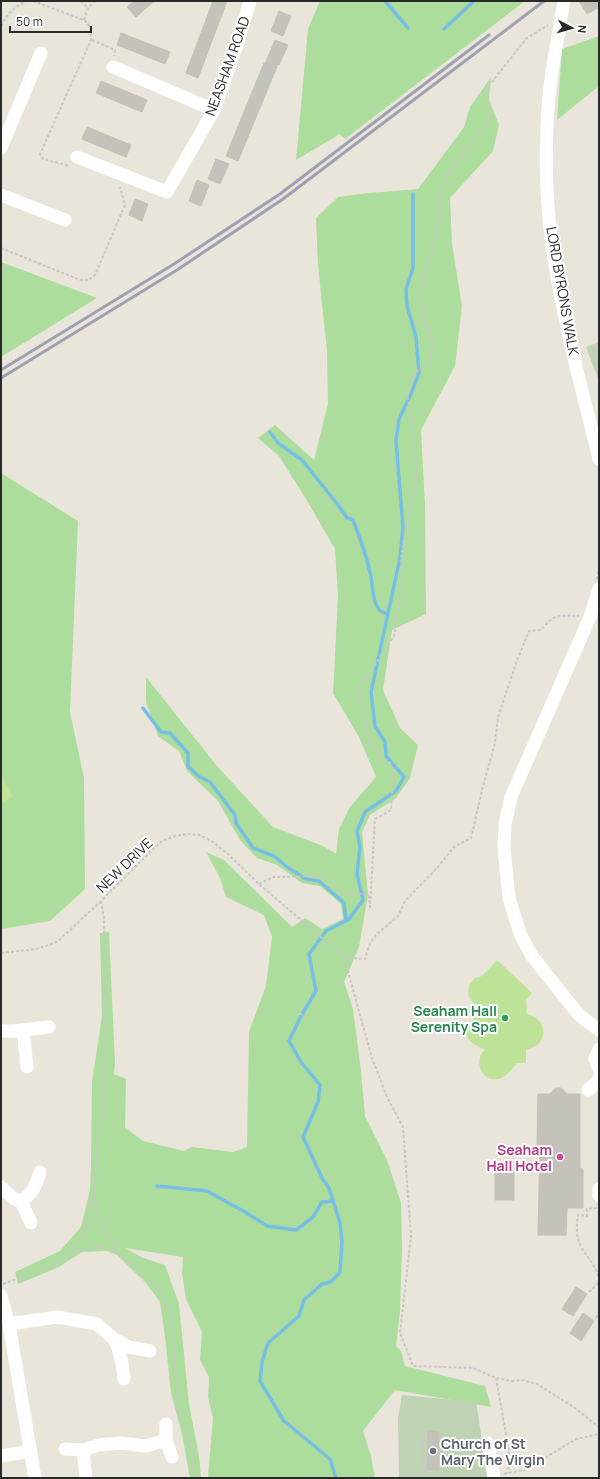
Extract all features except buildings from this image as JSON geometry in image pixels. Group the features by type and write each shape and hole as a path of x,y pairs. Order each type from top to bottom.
{"street":[{"name":"NEASHAM ROAD","path":"77,157 167,192 214,110 237,45 250,1"},
{"name":"LORD BYRONS WALK","path":"564,1 549,94 547,126 548,208 554,257 562,302 595,424 599,459"},
{"path":"1,148 41,52"},
{"path":"113,67 214,110"},
{"path":"1,195 65,220"},
{"path":"598,584 590,617 511,797 505,824 504,848 509,898 522,936 532,956 579,1015 599,1030"},
{"path":"1,1031 49,1027"},
{"path":"23,1030 27,1066"},
{"path":"599,1049 595,1059 599,1069"},
{"path":"588,1090 599,1078"},
{"path":"1,1187 14,1199 22,1201 33,1191 40,1172"},
{"path":"599,1189 599,1196"},
{"path":"22,1201 31,1223"},
{"path":"1,1296 9,1324 35,1478"},
{"path":"9,1324 57,1317 97,1324 114,1339 129,1347 150,1351"},
{"path":"114,1339 120,1349 123,1362 124,1379"},
{"path":"166,1424 166,1440 172,1457"},
{"path":"65,1449 83,1450 99,1445 121,1443 146,1446 166,1440"},
{"path":"488,1443 498,1476"},
{"path":"83,1450 86,1478"},
{"path":"1,1456 31,1452"}],"path":[{"path":"1,19 17,5 27,1"},
{"path":"33,1 84,20 88,23 91,30 91,40 40,154 43,158 69,166 77,157"},
{"path":"81,1 88,8"},
{"path":"84,20 88,8 95,1"},
{"path":"1,26 5,17"},
{"path":"259,884 273,877 324,876 343,896 356,893 369,896 370,907 375,819 391,810 393,771 390,763 378,760 378,748 370,746 358,688 365,680 394,636 403,580 401,559 404,533 417,480 412,421 407,394 414,373 430,362 432,344 418,294 437,234 440,191 448,173 490,118 487,106 487,88 527,38 561,18"},
{"path":"91,40 115,50 113,67"},
{"path":"1,248 80,280 88,280 95,276 125,205 119,183 122,174"},
{"path":"598,584 599,566"},
{"path":"584,616 558,616 550,620 541,630 529,631 498,717 495,743 471,838 454,847 437,868 405,901 398,916 378,933 370,943 365,959 344,957 372,1058 387,1097 403,1127 411,1236 400,1334 413,1366 473,1368 496,1378 512,1381 522,1380 537,1384 575,1408 599,1427"},
{"name":"NEW DRIVE","path":"1,952 37,948 57,942 152,850 162,842 175,836 187,834 200,836 213,842 259,884 344,957"},
{"path":"1,1285 55,1264 71,1252 88,1226 93,1195 105,1080 104,919 101,901"},
{"path":"296,1010 307,1019"},
{"path":"93,1195 97,1214 105,1232 117,1252 147,1278 162,1295 172,1318 178,1408 194,1454 195,1478"},
{"path":"599,1208 587,1209 587,1216 578,1215 577,1236 595,1266 599,1277"},
{"path":"71,1252 98,1247 117,1252"},
{"path":"588,1292 599,1282"},
{"path":"596,1318 599,1312"},
{"path":"496,1378 509,1451 508,1472"},
{"path":"498,1476 508,1472 525,1470 576,1439 599,1434"},
{"path":"422,1440 425,1478"}],"green space":[{"path":"320,1 525,1 345,139 340,134 296,160 308,29"},
{"path":"599,36 599,86 557,120 562,49"},
{"path":"491,77 489,100 499,125 493,151 450,198 452,244 462,306 455,366 421,430 425,504 426,614 392,630 383,690 400,728 418,745 410,778 396,798 370,815 362,832 368,895 359,947 344,982 353,1009 365,1116 387,1160 401,1203 402,1248 400,1312 396,1346 401,1351 405,1366 485,1386 491,1407 395,1390 363,1431 371,1456 375,1478 209,1478 213,1418 208,1397 209,1377 200,1360 202,1332 186,1299 182,1273 183,1257 125,1248 143,1258 165,1265 179,1304 189,1404 199,1456 201,1478 190,1478 182,1434 171,1393 160,1302 146,1283 117,1255 106,1251 82,1252 59,1267 18,1284 15,1272 60,1251 81,1227 90,1190 92,1082 102,1016 100,933 109,932 115,1063 114,1074 126,1079 125,1127 143,1141 184,1151 192,1147 233,1152 247,1147 249,1032 266,986 272,937 264,915 226,897 220,878 206,852 224,860 292,927 305,918 322,929 343,919 341,904 320,886 302,883 277,865 257,858 240,840 218,801 187,771 179,751 158,736 146,702 146,677 217,766 273,827 323,846 336,854 339,829 350,807 376,777 359,737 333,693 338,597 335,549 279,456 258,438 275,425 314,460 328,403 327,351 318,265 316,218 338,197 418,189 464,127 470,107"},
{"path":"1,262 97,298 1,357"},
{"path":"599,342 599,381 586,347"},
{"path":"1,473 78,521 70,712 84,778 85,889 50,921 1,929"},
{"path":"1,774 13,797 1,804"},
{"name":"Seaham Hall Serenity Spa","path":"497,960 532,993 526,1000 527,1014 539,1021 543,1028 543,1037 534,1047 526,1050 526,1063 517,1063 506,1075 501,1078 492,1079 484,1075 480,1067 480,1057 485,1049 471,1042 467,1038 466,1033 470,1022 483,1014 483,1006 478,1006 472,1002 468,994 469,985 475,978 482,976"},
{"path":"402,1395 476,1402 488,1478 399,1478 398,1418"}],"waterway":[{"path":"385,1 408,28"},
{"path":"444,29 474,1"},
{"path":"336,1478 330,1459 284,1421 260,1381 262,1362 268,1343 299,1316 304,1300 322,1284 331,1282 340,1272 342,1242 340,1223 329,1188 322,1178 303,1137 318,1102 320,1085 301,1062 289,1041 302,1014 316,991 309,954 326,931 349,919 363,900 357,874 360,847 357,831 365,812 396,791 404,777 386,756 385,742 375,726 371,692 400,558 403,527 396,441 399,419 419,373 416,337 407,306 406,289 413,268 413,194"},
{"path":"270,432 278,443 302,460 347,518 353,520 367,562 376,604 380,610 388,614"},
{"path":"143,708 161,732 170,733 188,753 188,766 198,776 210,782 235,815 236,823 253,848 274,856 287,867 306,879 319,881 344,903 346,921"},
{"path":"157,1186 207,1191 267,1226 296,1230 313,1217 322,1202 333,1201"}],"railway":[{"path":"1,378 177,270 283,199 544,1"},
{"path":"1,370 174,264 280,194 489,35"}],"place":[{"name":"Seaham Hall Serenity Spa","path":"505,1018"},
{"name":"Seaham Hall Hotel","path":"560,1157"},
{"name":"Church of St Mary The Virgin","path":"433,1451"}]}
